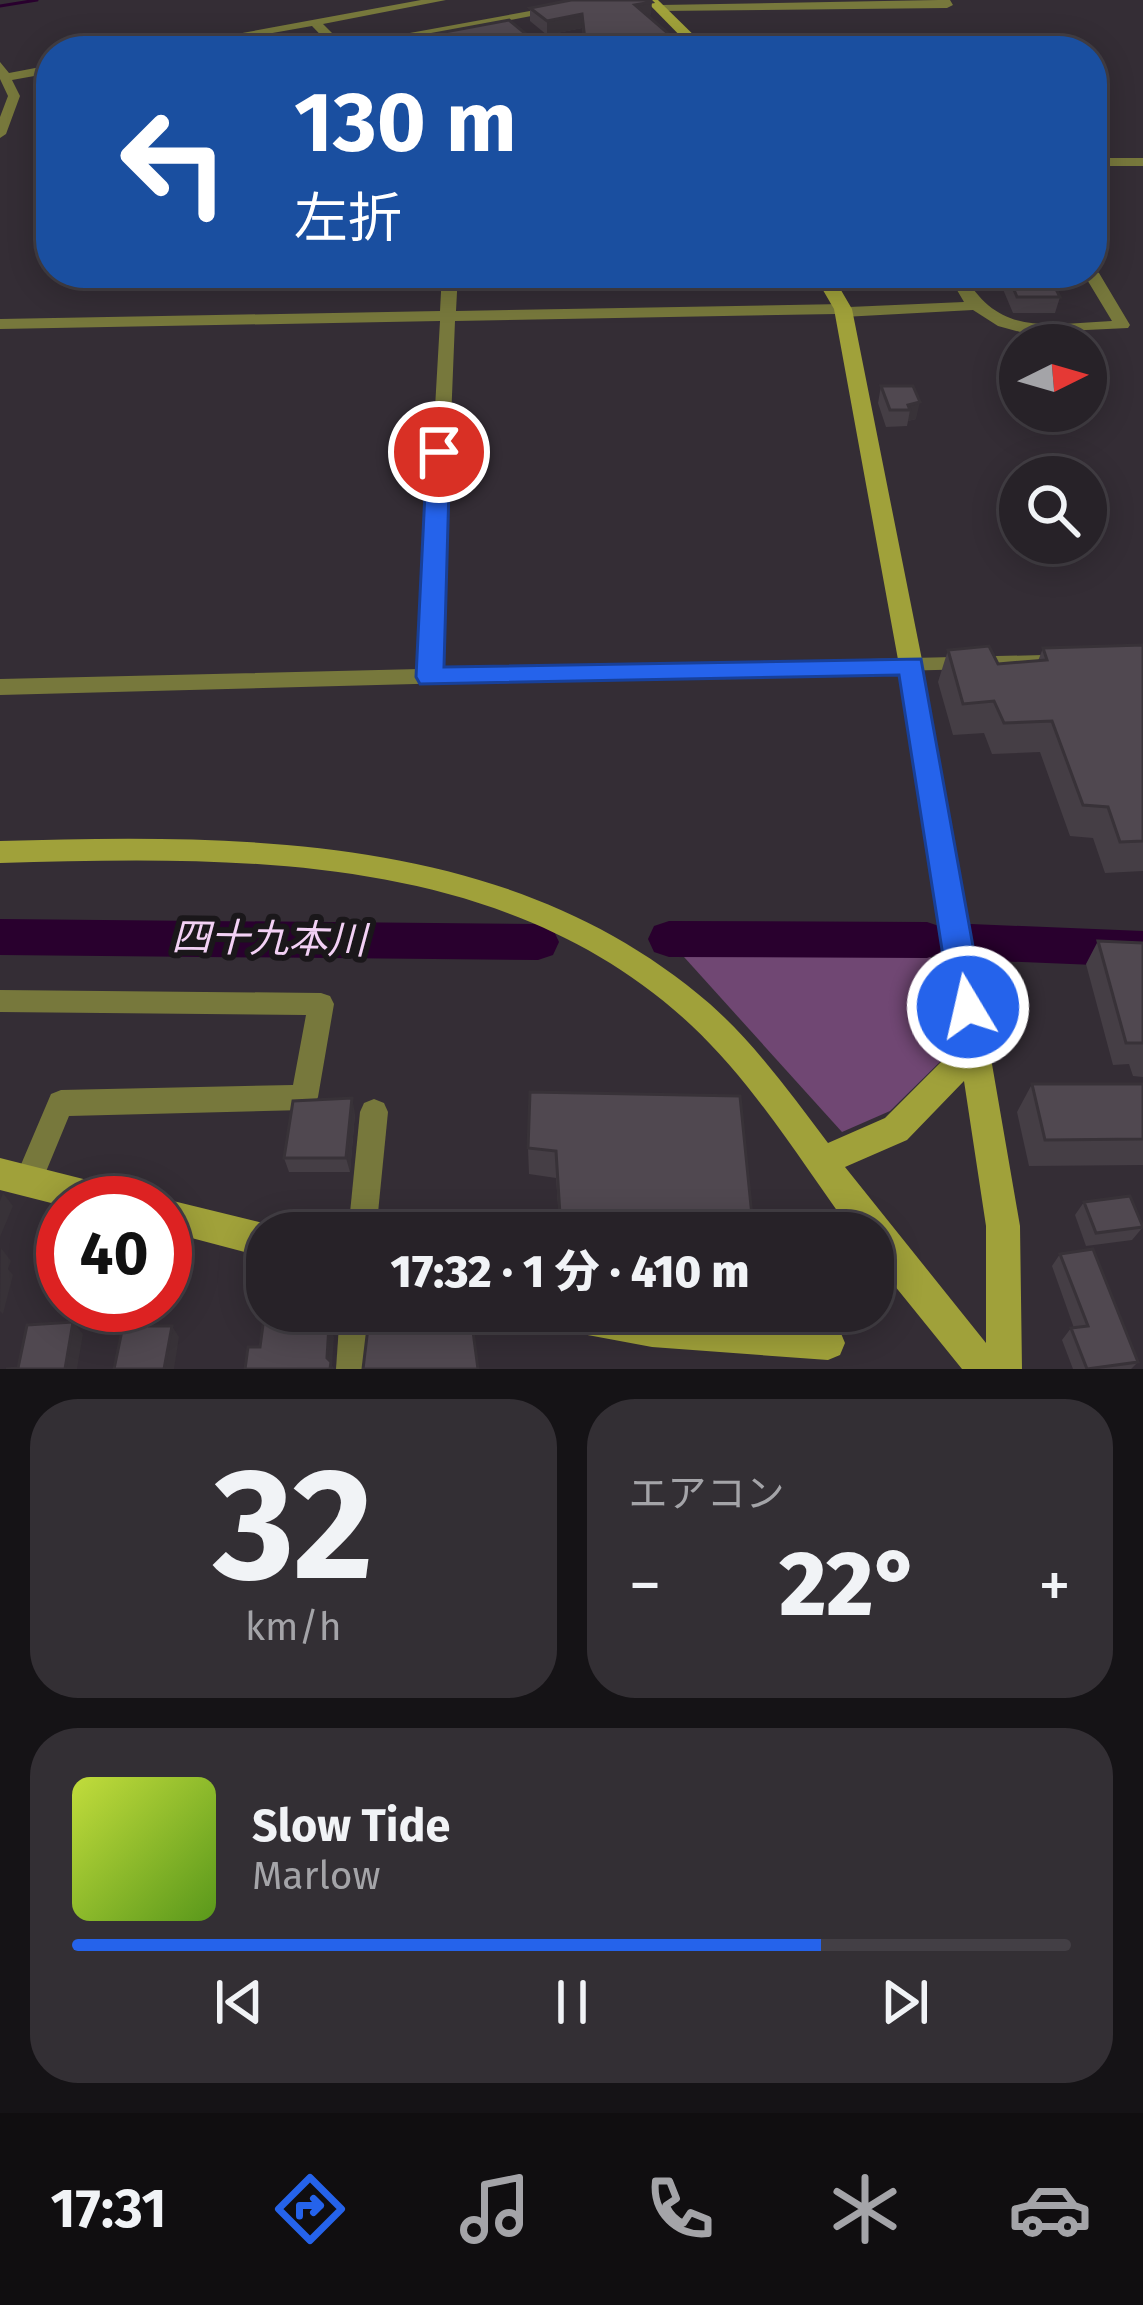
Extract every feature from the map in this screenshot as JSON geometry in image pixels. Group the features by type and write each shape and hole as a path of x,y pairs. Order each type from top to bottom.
{"street":[{"path":"235,36 440,0"},
{"path":"412,36 608,0"},
{"path":"656,4 947,5 944,0"},
{"path":"656,4 689,36"},
{"path":"314,22 328,36"},
{"path":"0,134 14,96 3,71 36,70"},
{"path":"1107,162 1143,162"},
{"path":"430,677 447,288"},
{"path":"831,288 843,310 911,665 1003,1226 1004,1369"},
{"path":"962,288 971,306 1001,327 1122,325 1100,288"},
{"path":"0,324 971,306"},
{"path":"0,687 1073,661"},
{"path":"0,852 170,851 293,857 397,868 532,905 635,965 699,1014 985,1369"},
{"path":"0,1000 321,1004 304,1097 61,1103 14,1178"},
{"path":"821,1162 896,1129 974,1050"},
{"path":"364,1212 374,1112"},
{"path":"192,1223 246,1236"},
{"path":"351,1369 354,1332"},
{"path":"679,1332 828,1343"}],"shaded area":[{"path":"675,947 930,955 952,1050 890,1111 842,1132"}],"building":[{"path":"571,0 650,0 635,5 671,36 585,36 582,14 547,21 530,8"},
{"path":"509,20 526,34 436,36"},
{"path":"1013,288 1056,288 1060,297 1017,297"},
{"path":"881,386 913,386 920,402 908,405 910,410 890,410"},
{"path":"1143,645 1143,841 1120,842 1108,807 1083,805 1052,721 1004,723 994,701 963,704 948,650 989,646 998,664 1047,660 1043,648"},
{"path":"1098,941 1143,943 1143,1043 1126,1043"},
{"path":"1032,1084 1143,1084 1143,1139 1045,1140"},
{"path":"530,1092 740,1096 752,1212 560,1212 556,1151 528,1148"},
{"path":"352,1098 346,1158 284,1158 293,1101"},
{"path":"1130,1196 1143,1227 1096,1233 1084,1202"},
{"path":"1093,1249 1138,1362 1087,1369 1071,1328 1088,1326 1060,1254"},
{"path":"36,1324 36,1332 71,1332 65,1369 6,1369 18,1368 27,1325"},
{"path":"122,1332 171,1332 164,1369 114,1369"},
{"path":"262,1332 329,1332 330,1369 245,1369 248,1347 260,1347"},
{"path":"367,1332 473,1332 478,1369 363,1369"}],"waterway":[{"path":"0,6 37,0"},
{"name":"四十九本川","path":"0,937 538,942"},
{"name":"四十九本川","path":"669,939 927,940"},
{"name":"四十九本川","path":"971,942 1143,949"}],"route":[{"path":"439,452 430,677 911,665 968,1007"}]}
